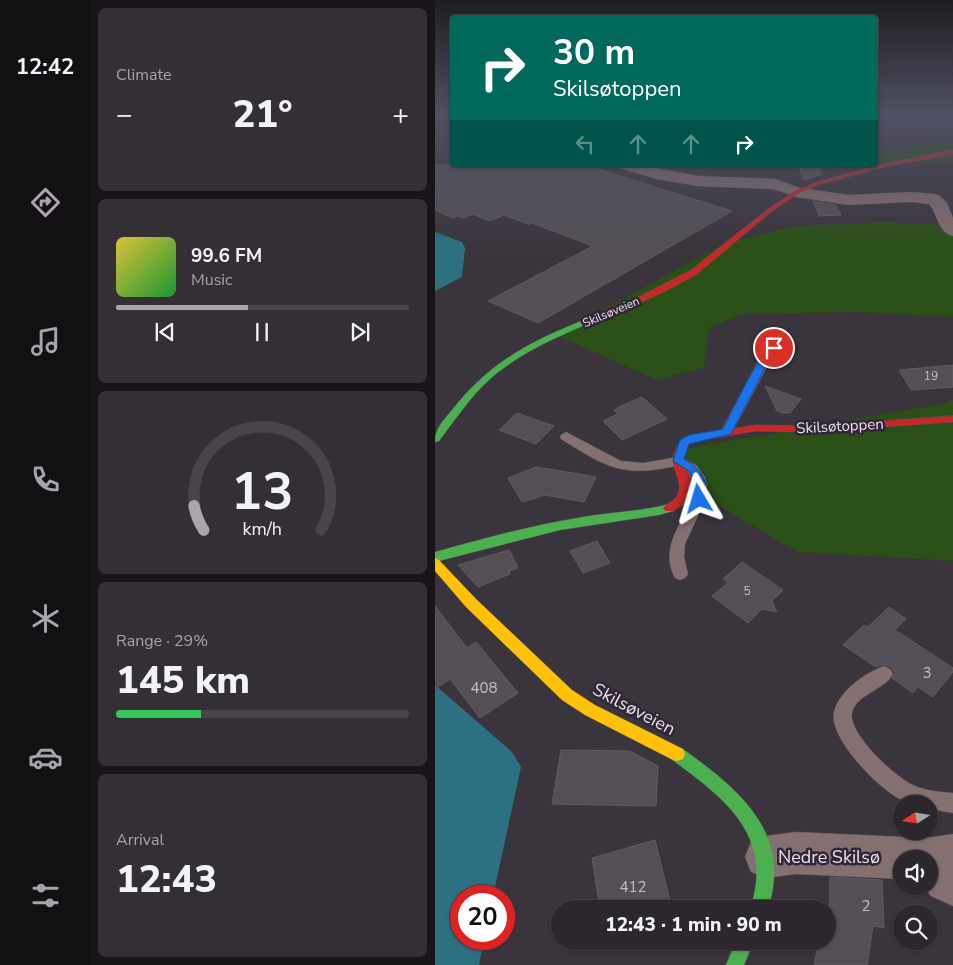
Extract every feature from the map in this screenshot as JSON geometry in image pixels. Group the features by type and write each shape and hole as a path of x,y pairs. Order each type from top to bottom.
{"main road":[{"name":"Skilsøveien","path":"878,166 916,159"},
{"name":"Skilsøveien","path":"435,440 449,420 486,377 506,361 539,343 661,290 694,272 770,210 797,192 816,184 876,167"},
{"name":"Skilsøtoppen","path":"678,461 684,442 689,439 727,431 755,428 844,427 953,419"},
{"path":"435,557 555,528 648,513 668,507 680,500 686,490 682,469 678,461"},
{"name":"Skilsøveien","path":"435,563 471,603 567,695 590,710 676,753 727,791 749,815 766,857 763,900"},
{"path":"735,965 741,950"}],"street":[{"path":"632,167 657,174 698,181 775,184 797,192 849,200 911,197 933,199 939,203 946,222 953,231"},
{"name":"Nedre Skilsø","path":"766,857 796,853 893,857"},
{"name":"Nedre Skilsø","path":"938,857 953,855"},
{"path":"938,872 946,881 953,884"}],"lane":[{"path":"727,431 766,357 784,340"},
{"path":"566,436 606,461 624,468 648,468 678,461 693,469 698,477 699,499 678,540 675,554 680,574"},
{"path":"884,674 861,691 847,705 842,720 847,734 857,747 900,789 926,799 953,803"}],"green space":[{"path":"878,159 953,159 953,162 878,163"},
{"path":"884,222 953,225 953,317 858,312 742,314 709,328 704,368 657,380 551,333 580,322 726,243 794,226"},
{"path":"953,399 953,561 797,552 679,482 683,449 942,404"}],"water":[{"path":"435,232 462,242 465,248 462,277 435,291"},
{"path":"435,685 512,752 521,767 495,885 450,885 450,950 482,950 479,965 435,965"}],"building":[{"path":"435,165 450,165 450,167 591,167 732,211 538,323 488,301 593,246 532,223 528,224 504,215 490,221 473,214 464,218 458,216 453,218 435,210"},
{"path":"799,167 819,167 822,174 804,180"},
{"path":"813,201 836,205 841,215 819,216"},
{"path":"953,365 953,387 911,390 899,370"},
{"path":"765,386 801,399 790,413 777,411"},
{"path":"642,397 667,419 622,440 603,421 618,414 614,410"},
{"path":"517,413 554,426 536,444 499,430"},
{"path":"536,467 596,477 584,502 545,495 522,502 508,478"},
{"path":"597,541 610,563 583,573 570,551"},
{"path":"509,550 518,568 509,571 510,574 478,587 458,565"},
{"path":"742,562 783,590 772,601 777,612 762,609 748,623 712,596 728,583 723,579"},
{"path":"435,606 467,648 476,642 518,693 480,718 450,679 435,689"},
{"path":"889,607 906,619 895,630 953,668 953,672 933,697 918,687 913,693 892,678 895,673 891,667 883,664 876,667 843,645 864,625 868,627"},
{"path":"561,750 630,751 658,766 656,806 552,804"},
{"path":"655,840 670,900 599,900 592,858"},
{"path":"830,877 882,880 884,928 873,926 867,965 814,965 817,950 836,950 836,900 830,900"}],"traffic: fast":[{"path":"435,439 473,391 502,365 535,345 627,305"},
{"path":"435,557 560,526 669,508"},
{"path":"677,754 724,790 750,819 759,836 764,854 765,875 761,900"},
{"path":"735,965 741,950"}],"traffic: slow":[{"path":"435,563 471,603 567,695 590,710 677,754"}],"traffic: jam":[{"path":"878,166 916,159"},
{"path":"627,305 661,290 694,272 770,210 797,192 816,184 876,167"},
{"path":"669,508 680,501 685,492 684,476 678,461 684,442 689,439 755,428 810,429 953,419"}],"route":[{"path":"699,499 698,477 693,469 678,461 681,447 689,439 727,431 766,357 774,348"}]}
